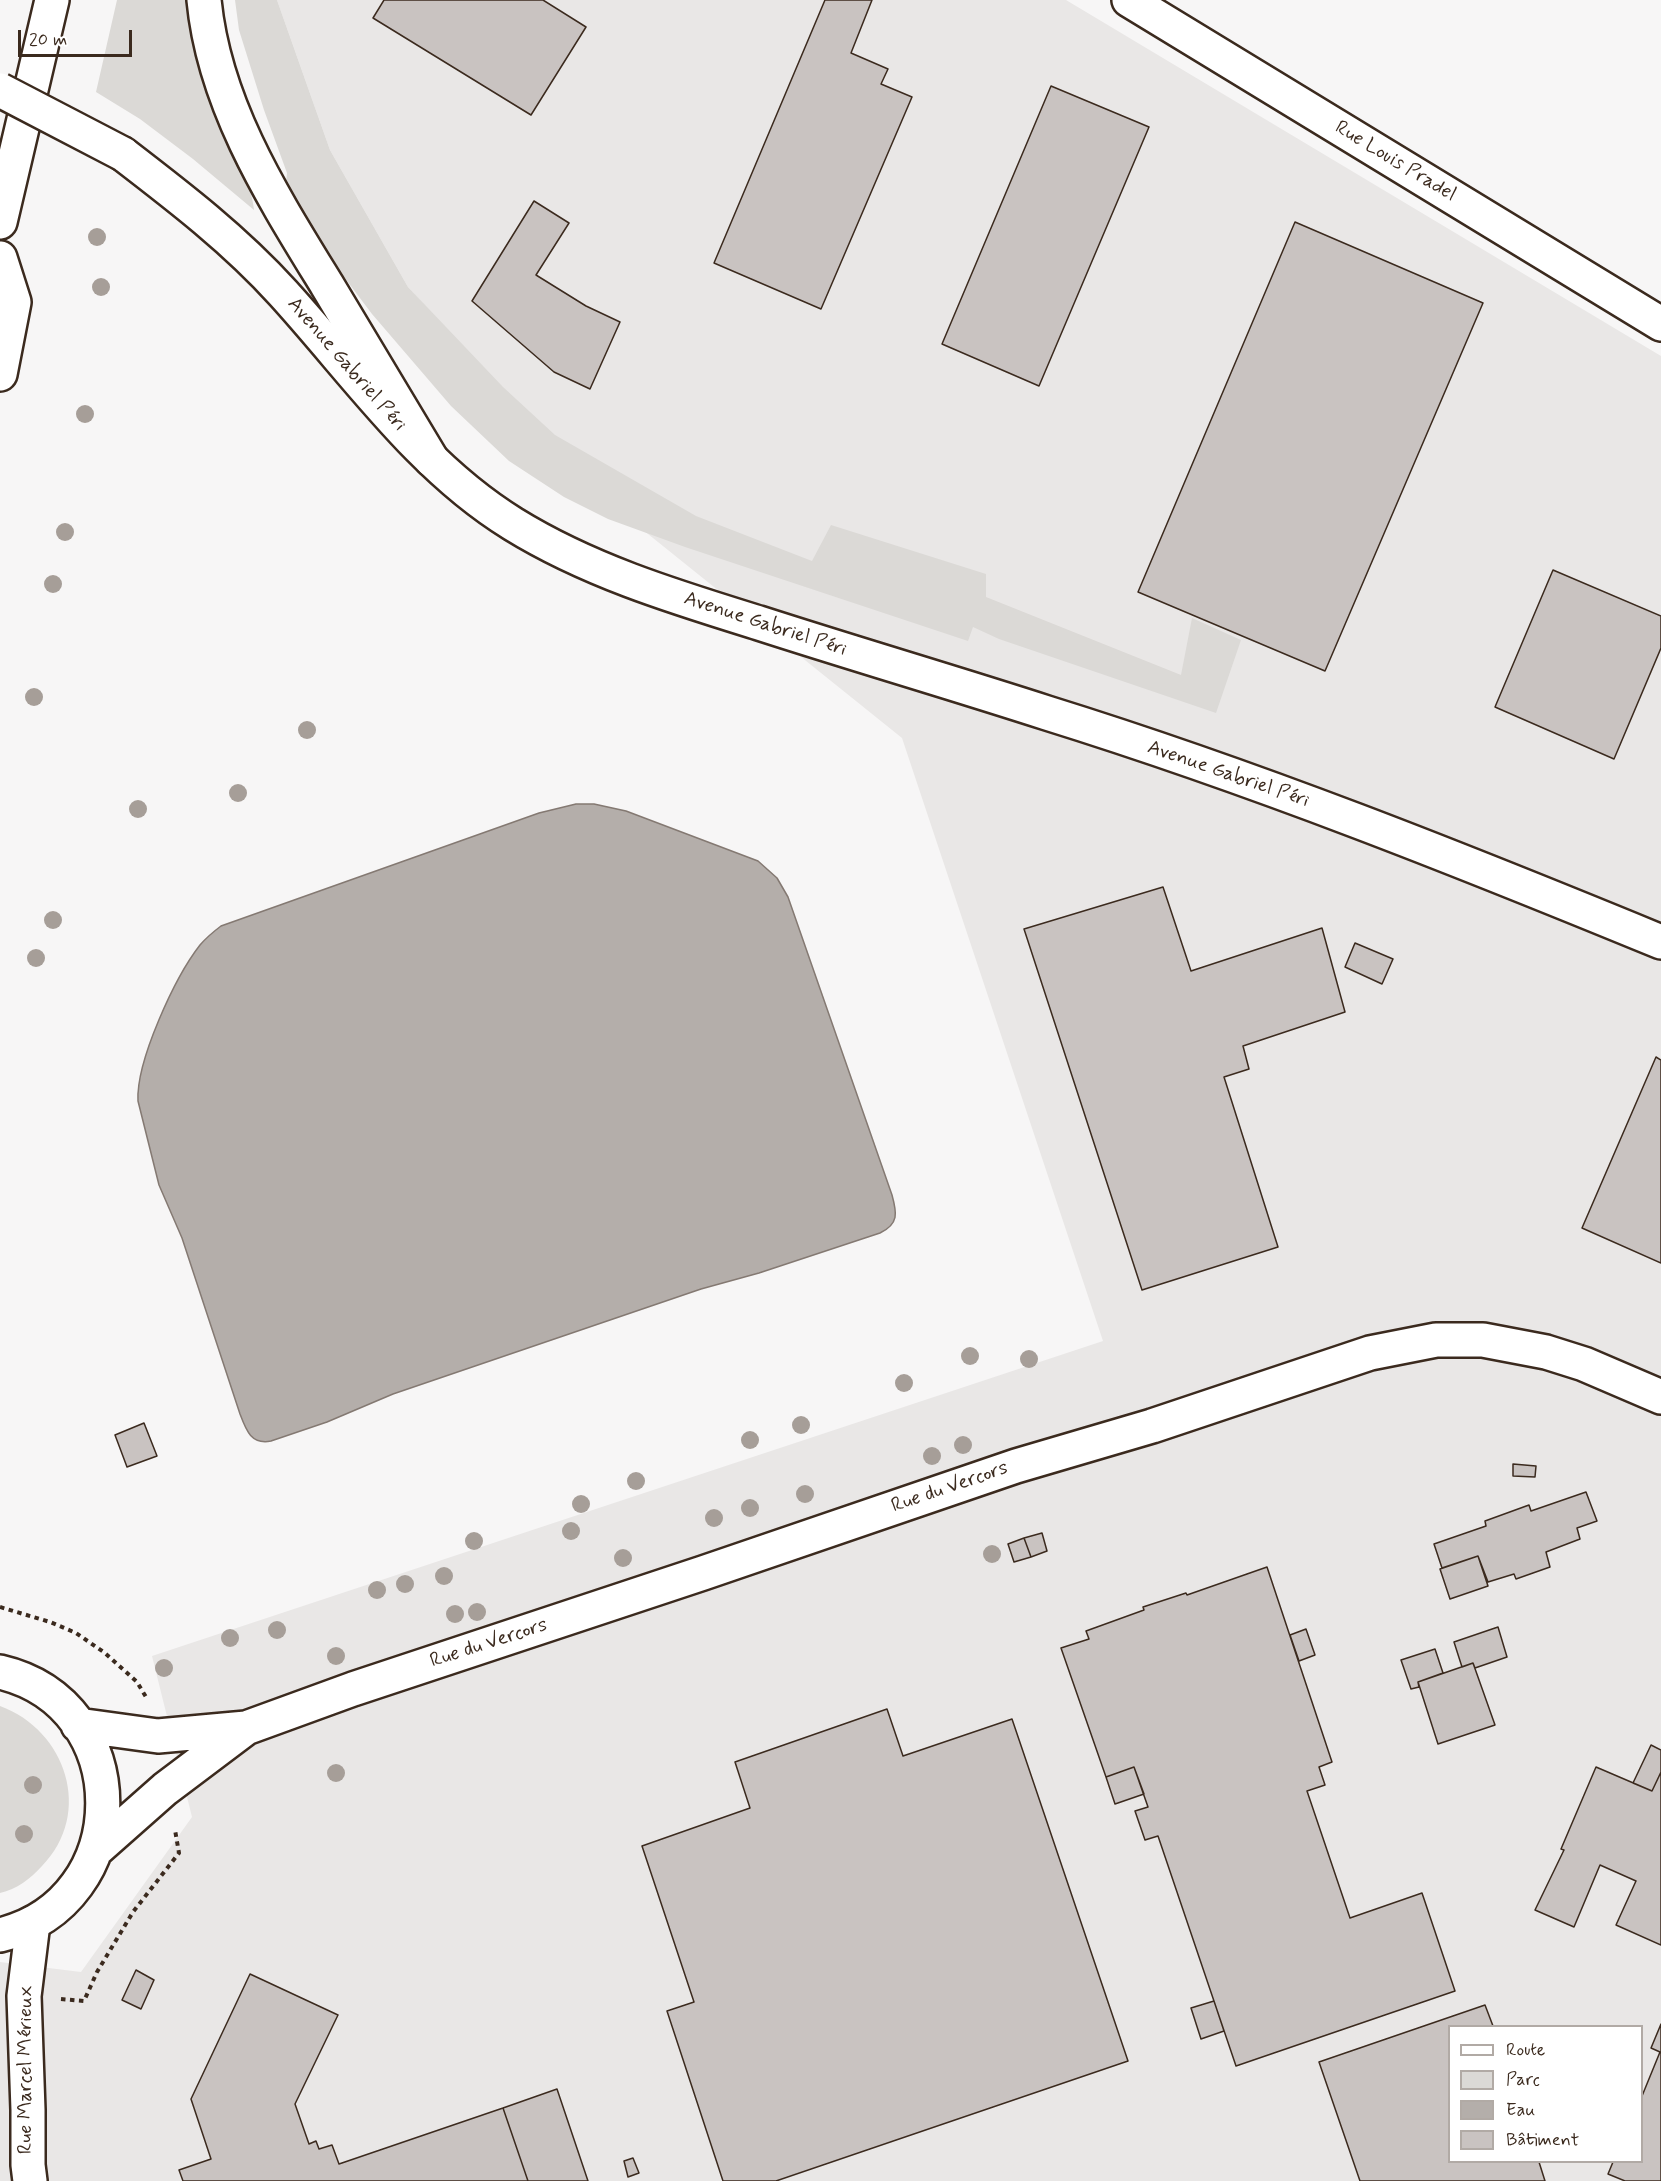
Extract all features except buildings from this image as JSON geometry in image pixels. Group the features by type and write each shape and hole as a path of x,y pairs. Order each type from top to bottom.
{"main road":[{"path":"0,222 52,0"},
{"path":"204,0 206,21 230,105 272,195 432,460"},
{"name":"Rue Louis Pradel","path":"1129,0 1661,324"},
{"name":"Avenue Gabriel Péri","path":"0,90 123,154 189,205 246,253 432,460 511,523 571,556 699,604 1049,713 1262,785 1493,873 1661,942"},
{"path":"0,258 14,302 0,374"},
{"name":"Rue du Vercors","path":"78,1725 158,1736 246,1728 363,1686 1016,1466 1152,1426 1370,1353 1436,1340 1483,1340 1546,1352 1584,1364 1661,1397"},
{"path":"0,1672 20,1679 53,1698 78,1725 96,1758 104,1794 104,1813 96,1850 88,1868 65,1899 50,1912 33,1923 0,1935"},
{"name":"Rue du Vercors","path":"96,1850 165,1789 246,1728"},
{"name":"Rue Marcel Mérieux","path":"30,2181 24,1996 33,1923"}],"path":[{"path":"0,1607 50,1622 76,1633 105,1653 137,1682 150,1704 158,1736"},
{"path":"24,1996 84,2001 97,1972 133,1912 179,1853 165,1789"}],"shaded area":[{"path":"277,0 1066,0 1661,356 1661,2181 0,2181 0,1962 81,1972 192,1817 152,1656 1103,1341 902,738 587,485 408,287 330,150"}],"green space":[{"path":"117,0 187,0 210,101 222,134 250,190 254,210 193,159 140,119 96,92"},
{"path":"235,0 277,0 330,150 408,287 503,387 555,435 696,516 812,561 831,525 986,574 986,597 1181,675 1192,618 1241,640 1216,713 999,639 973,627 968,641 685,547 608,519 564,497 509,461 451,406 372,314 307,228 285,192 287,173 239,30"},
{"path":"0,1706 23,1718 42,1734 56,1753 65,1775 69,1798 67,1822 58,1845 42,1866 28,1879 0,1893"}],"water":[{"path":"576,804 594,804 626,811 758,861 777,878 788,897 892,1195 895,1207 893,1222 880,1233 759,1273 701,1289 393,1394 327,1422 271,1441 259,1441 247,1431 240,1414 182,1238 159,1185 138,1101 143,1064 150,1042 179,977 200,945 221,926 539,813"}]}
